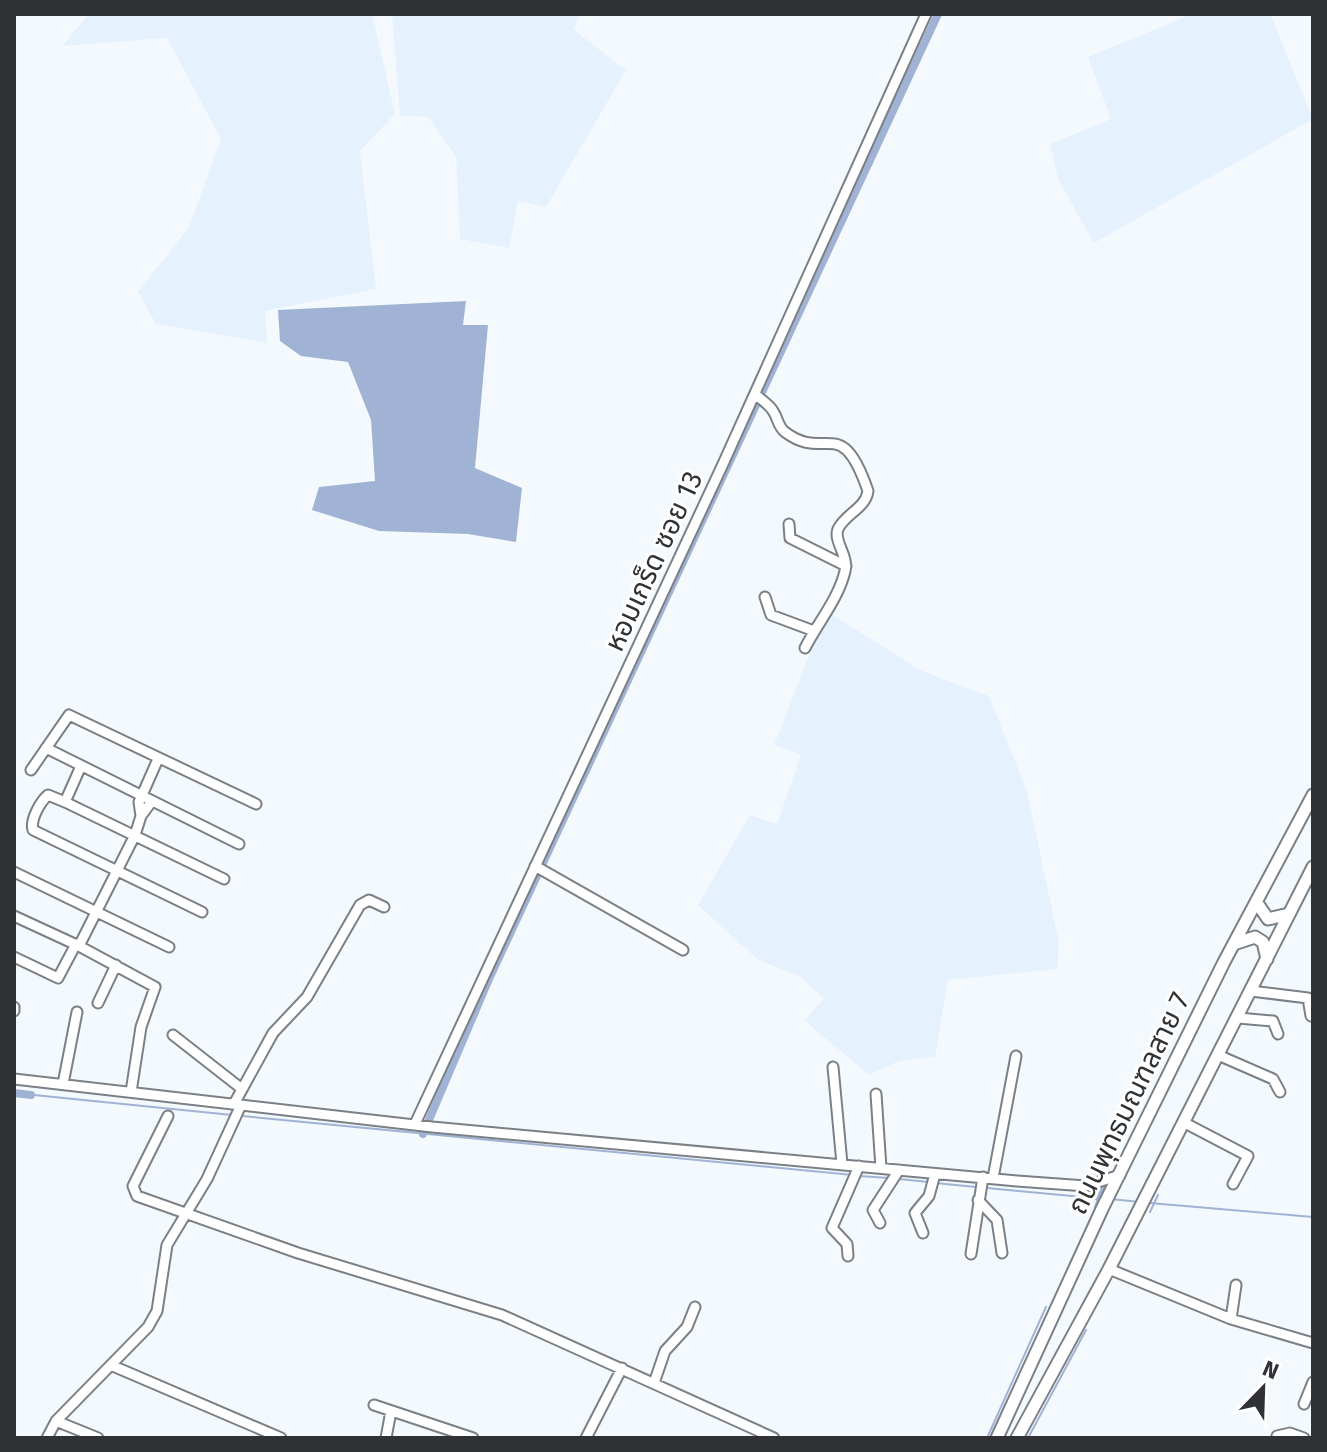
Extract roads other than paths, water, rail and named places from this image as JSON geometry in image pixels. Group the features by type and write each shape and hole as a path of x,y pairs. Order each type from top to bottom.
{"main road":[{"name":"ถนนพุทธมณฑลสาย 7","path":"997,1438 1114,1181 1313,795"},
{"name":"ถนนพุทธมณฑลสาย 7","path":"1017,1438 1109,1269 1313,867"},
{"path":"1257,903 1260,912 1268,919 1289,914"},
{"path":"1234,944 1255,937 1263,942 1267,959"}],"street":[{"name":"หอมเกร็ด ซอย 13","path":"423,1125 758,397 926,14"},
{"path":"758,397 773,410 782,430 795,438 839,444 853,454 868,495 837,532 846,566 805,648"},
{"path":"789,524 790,538 846,566"},
{"path":"765,597 771,615 814,631"},
{"path":"31,770 69,715 256,804"},
{"path":"46,748 239,844"},
{"path":"14,957 58,978 97,912 135,835 141,816 141,795 158,759"},
{"path":"65,802 81,766"},
{"path":"202,912 33,830 32,822 44,798 48,795 65,802 224,879"},
{"path":"141,816 152,801"},
{"path":"540,869 683,950"},
{"path":"14,872 169,947"},
{"path":"47,1438 56,1421 113,1366 148,1327 157,1311 163,1256 234,1124 242,1089 273,1033 307,997 360,905 369,900 384,907"},
{"path":"14,916 77,945 155,987 141,1027 131,1092"},
{"path":"98,1003 116,965"},
{"path":"1251,991 1308,998 1311,1016"},
{"path":"63,1084 77,1012"},
{"path":"1238,1018 1268,1019 1273,1021 1278,1034"},
{"path":"173,1035 242,1089"},
{"path":"1218,1055 1273,1079 1280,1092"},
{"path":"971,1254 983,1187 1016,1056"},
{"path":"833,1067 842,1164"},
{"path":"14,1079 238,1107 842,1164 857,1172 881,1168 896,1177 983,1187 1086,1186 1114,1181"},
{"path":"876,1094 881,1168"},
{"path":"168,1116 136,1178 133,1192 188,1214 502,1315 774,1438"},
{"path":"1183,1122 1248,1156 1233,1184"},
{"path":"848,1256 847,1244 832,1228 857,1172"},
{"path":"880,1223 873,1210 896,1177"},
{"path":"923,1233 915,1213 934,1180"},
{"path":"983,1187 997,1220 1002,1253"},
{"path":"1109,1269 1231,1319 1313,1343"},
{"path":"1231,1319 1236,1285"},
{"path":"654,1383 665,1351 687,1327 695,1307"},
{"path":"113,1366 281,1438"},
{"path":"586,1438 622,1368"},
{"path":"1304,1404 1313,1382"},
{"path":"374,1405 455,1435 473,1438"},
{"path":"386,1438 391,1411"},
{"path":"56,1421 98,1438"},
{"path":"1277,1436 1290,1433 1304,1438"}],"water":[{"path":"466,301 463,325 488,325 475,468 522,488 516,542 468,534 379,531 312,510 319,487 375,481 371,420 348,362 301,356 280,341 278,310"}],"waterway":[{"path":"423,1134 489,979 938,14"},
{"path":"14,1093 232,1115"},
{"path":"14,1093 31,1095"},
{"path":"242,1116 853,1175"},
{"path":"859,1176 889,1178"},
{"path":"899,1179 929,1182"},
{"path":"935,1183 976,1187"},
{"path":"987,1188 1104,1199"},
{"path":"1099,1198 1103,1191"},
{"path":"1150,1212 1158,1195"},
{"path":"1095,1207 1098,1199"},
{"path":"1110,1199 1140,1202"},
{"path":"1150,1203 1313,1217"},
{"path":"987,1438 1046,1307"},
{"path":"1028,1438 1086,1330"}]}
